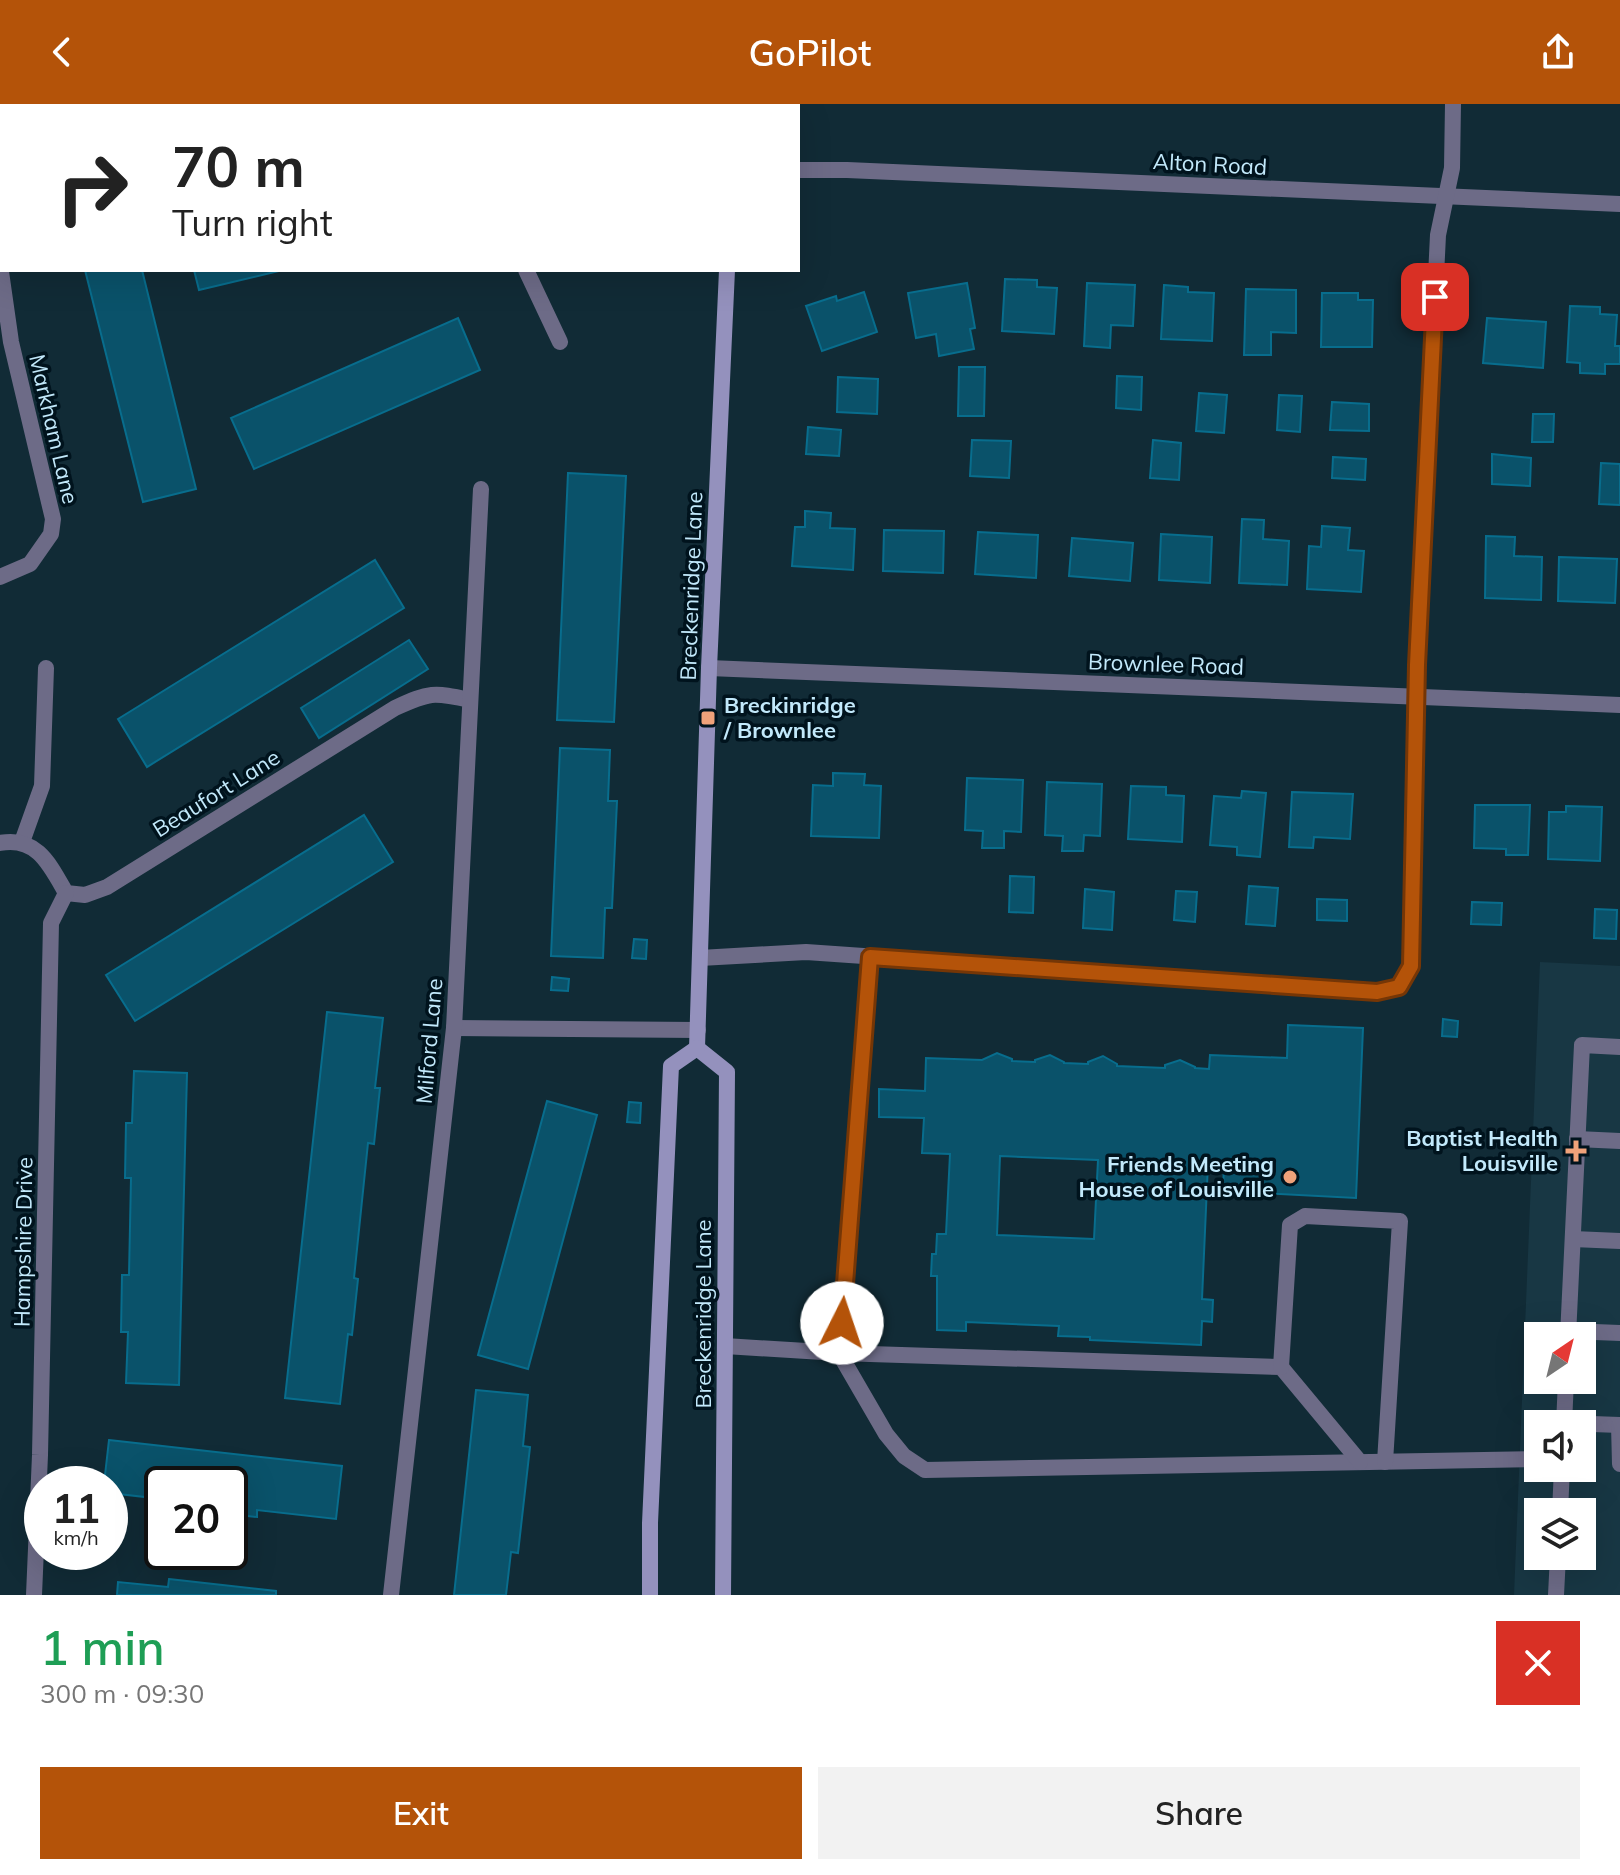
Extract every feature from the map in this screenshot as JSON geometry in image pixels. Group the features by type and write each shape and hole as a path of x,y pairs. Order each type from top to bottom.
{"main road":[{"name":"Breckenridge Lane","path":"697,1048 709,668 727,272"},
{"name":"Breckenridge Lane","path":"697,1048 727,1072 723,1595"},
{"name":"Breckenridge Lane","path":"650,1595 650,1523 671,1066 697,1048"}],"street":[{"path":"700,958 806,952 1377,992 1399,987 1411,966 1418,633 1438,235 1452,168 1453,104"},
{"name":"Alton Road","path":"800,170 1620,204"},
{"name":"Markham Lane","path":"0,577 30,564 51,534 53,519 11,342 1,272"},
{"path":"527,272 560,342"},
{"name":"Milford Lane","path":"391,1595 454,1028 481,489"},
{"path":"22,842 42,786 46,668"},
{"name":"Brownlee Road","path":"709,668 1620,705"},
{"name":"Beaufort Lane","path":"66,893 85,895 107,887 395,708 420,696 439,693 470,700"},
{"path":"0,843 22,842 32,847 49,863 66,893"},
{"name":"Hampshire Drive","path":"34,1595 40,1455 51,923 66,893"},
{"path":"870,957 839,1353 886,1434 904,1456 925,1470 1524,1459"},
{"path":"454,1028 698,1030"},
{"path":"1569,1322 1582,1045 1620,1047"},
{"path":"1577,1139 1620,1141"},
{"path":"1360,1462 1281,1367 1290,1225 1305,1216 1400,1221 1385,1462"},
{"path":"1573,1239 1620,1241"},
{"path":"1596,1333 1620,1333"},
{"path":"725,1346 839,1353 1281,1367"},
{"path":"1596,1424 1620,1425 1620,1464"},
{"path":"1556,1595 1557,1570"}],"shaded area":[{"name":"Baptist Health Louisville","path":"1540,962 1620,966 1620,1595 1514,1595 1524,1352 1524,1394 1596,1394 1596,1322 1525,1322"}],"building":[{"path":"86,272 142,272 196,489 143,502"},
{"path":"194,272 275,272 199,290"},
{"path":"1005,279 1037,280 1037,287 1057,288 1054,334 1002,331"},
{"path":"967,283 975,328 970,329 974,349 939,356 936,334 916,338 908,293"},
{"path":"1087,283 1135,285 1133,326 1111,325 1110,348 1084,346"},
{"path":"1164,285 1188,287 1188,292 1214,293 1212,341 1161,339"},
{"path":"1246,289 1296,290 1296,333 1271,332 1271,355 1244,355"},
{"path":"864,292 877,332 822,351 806,306 836,296 837,301"},
{"path":"1322,293 1358,293 1358,300 1373,300 1372,347 1321,347"},
{"path":"1570,306 1600,307 1600,314 1617,315 1615,346 1620,346 1620,364 1605,364 1605,374 1580,373 1580,363 1567,362"},
{"path":"458,318 480,370 254,469 231,418"},
{"path":"1487,318 1546,322 1543,368 1483,363"},
{"path":"959,367 985,367 984,416 958,416"},
{"path":"1117,376 1142,377 1141,410 1116,408"},
{"path":"838,377 878,379 877,414 837,412"},
{"path":"1199,393 1227,395 1224,433 1196,431"},
{"path":"1279,395 1302,396 1300,432 1277,430"},
{"path":"1332,402 1369,404 1369,431 1330,430"},
{"path":"1533,414 1554,414 1553,442 1532,442"},
{"path":"808,427 841,430 839,456 806,454"},
{"path":"972,440 1011,441 1009,478 970,476"},
{"path":"1153,440 1181,443 1179,480 1150,478"},
{"path":"1492,454 1531,458 1530,486 1492,484"},
{"path":"1333,457 1366,459 1365,480 1332,478"},
{"path":"1601,463 1620,464 1620,505 1599,504"},
{"path":"568,473 626,476 614,722 557,720"},
{"path":"805,511 831,513 830,528 855,529 853,570 792,566 795,527 805,527"},
{"path":"1242,519 1264,520 1263,539 1289,541 1287,585 1239,583"},
{"path":"1322,526 1350,528 1348,550 1364,551 1361,592 1307,589 1309,546 1321,547"},
{"path":"884,530 944,531 943,573 883,571"},
{"path":"978,532 1038,535 1036,578 975,574"},
{"path":"1161,534 1212,537 1210,583 1159,580"},
{"path":"1486,536 1515,537 1514,556 1542,557 1541,600 1485,598"},
{"path":"1072,538 1133,543 1130,581 1069,576"},
{"path":"1559,557 1617,559 1615,603 1558,601"},
{"path":"375,560 404,608 147,767 118,719"},
{"path":"409,640 428,669 319,738 301,708"},
{"path":"560,748 610,750 608,801 617,801 612,908 605,908 603,958 551,956"},
{"path":"833,773 865,774 864,785 881,786 879,838 811,836 813,785 833,786"},
{"path":"967,778 1023,780 1021,832 1004,831 1004,848 982,848 983,831 965,830"},
{"path":"1047,782 1102,784 1100,836 1084,835 1083,851 1062,851 1063,836 1045,835"},
{"path":"1131,786 1166,787 1166,795 1184,796 1182,842 1128,839"},
{"path":"1242,791 1266,793 1260,857 1237,855 1237,847 1210,845 1214,796 1241,798"},
{"path":"1292,792 1353,794 1350,839 1314,837 1313,848 1289,847"},
{"path":"1475,805 1530,805 1528,855 1506,855 1506,849 1474,848"},
{"path":"1566,806 1602,807 1600,861 1548,859 1549,812 1566,812"},
{"path":"364,815 393,862 135,1021 106,975"},
{"path":"1010,876 1034,877 1033,913 1009,912"},
{"path":"1249,886 1278,888 1275,926 1246,924"},
{"path":"1085,889 1114,892 1112,930 1083,928"},
{"path":"1176,891 1197,892 1195,922 1174,920"},
{"path":"1317,899 1347,900 1347,921 1317,920"},
{"path":"1472,902 1502,903 1501,925 1471,924"},
{"path":"1595,909 1617,910 1616,939 1594,938"},
{"path":"634,939 647,940 646,959 632,958"},
{"path":"552,977 569,979 568,991 551,990"},
{"path":"327,1012 383,1018 375,1088 380,1088 374,1144 368,1143 354,1278 358,1279 352,1335 348,1334 340,1404 285,1398"},
{"path":"1443,1019 1458,1021 1457,1037 1442,1036"},
{"name":"Friends Meeting House of Louisville","path":"1288,1025 1363,1028 1356,1198 1223,1191 1224,1164 1208,1163 1202,1299 1213,1300 1212,1322 1202,1321 1201,1345 1058,1336 1059,1326 966,1322 966,1331 937,1330 937,1276 931,1276 932,1254 936,1254 937,1234 946,1234 950,1154 922,1153 924,1118 879,1117 879,1089 925,1091 926,1058 982,1060 997,1053 1012,1061 1035,1062 1050,1055 1064,1063 1088,1064 1103,1056 1117,1066 1165,1068 1165,1065 1180,1060 1195,1068 1209,1069 1210,1055 1287,1058","holes":["1000,1156 1098,1160 1094,1239 997,1235"]},
{"path":"134,1071 187,1073 179,1385 126,1383 128,1332 121,1332 122,1275 129,1275 131,1178 125,1178 126,1123 132,1123"},
{"path":"547,1101 597,1115 528,1369 478,1355"},
{"path":"629,1102 641,1103 640,1123 627,1122"},
{"path":"476,1390 528,1395 523,1446 530,1447 518,1553 511,1552 506,1595 454,1595"},
{"path":"109,1440 342,1466 336,1519 257,1510 257,1517 248,1516 248,1466 144,1466 144,1497 128,1495 128,1466 106,1466"},
{"path":"169,1579 276,1591 276,1595 117,1595 118,1582 168,1587"}],"place":[{"name":"Breckinridge / Brownlee","path":"708,718"},
{"name":"Baptist Health Louisville","path":"1576,1151"},
{"name":"Friends Meeting House of Louisville","path":"1290,1177"}],"route":[{"path":"842,1323 870,957 1377,992 1399,987 1411,966 1417,665 1435,297"}]}
